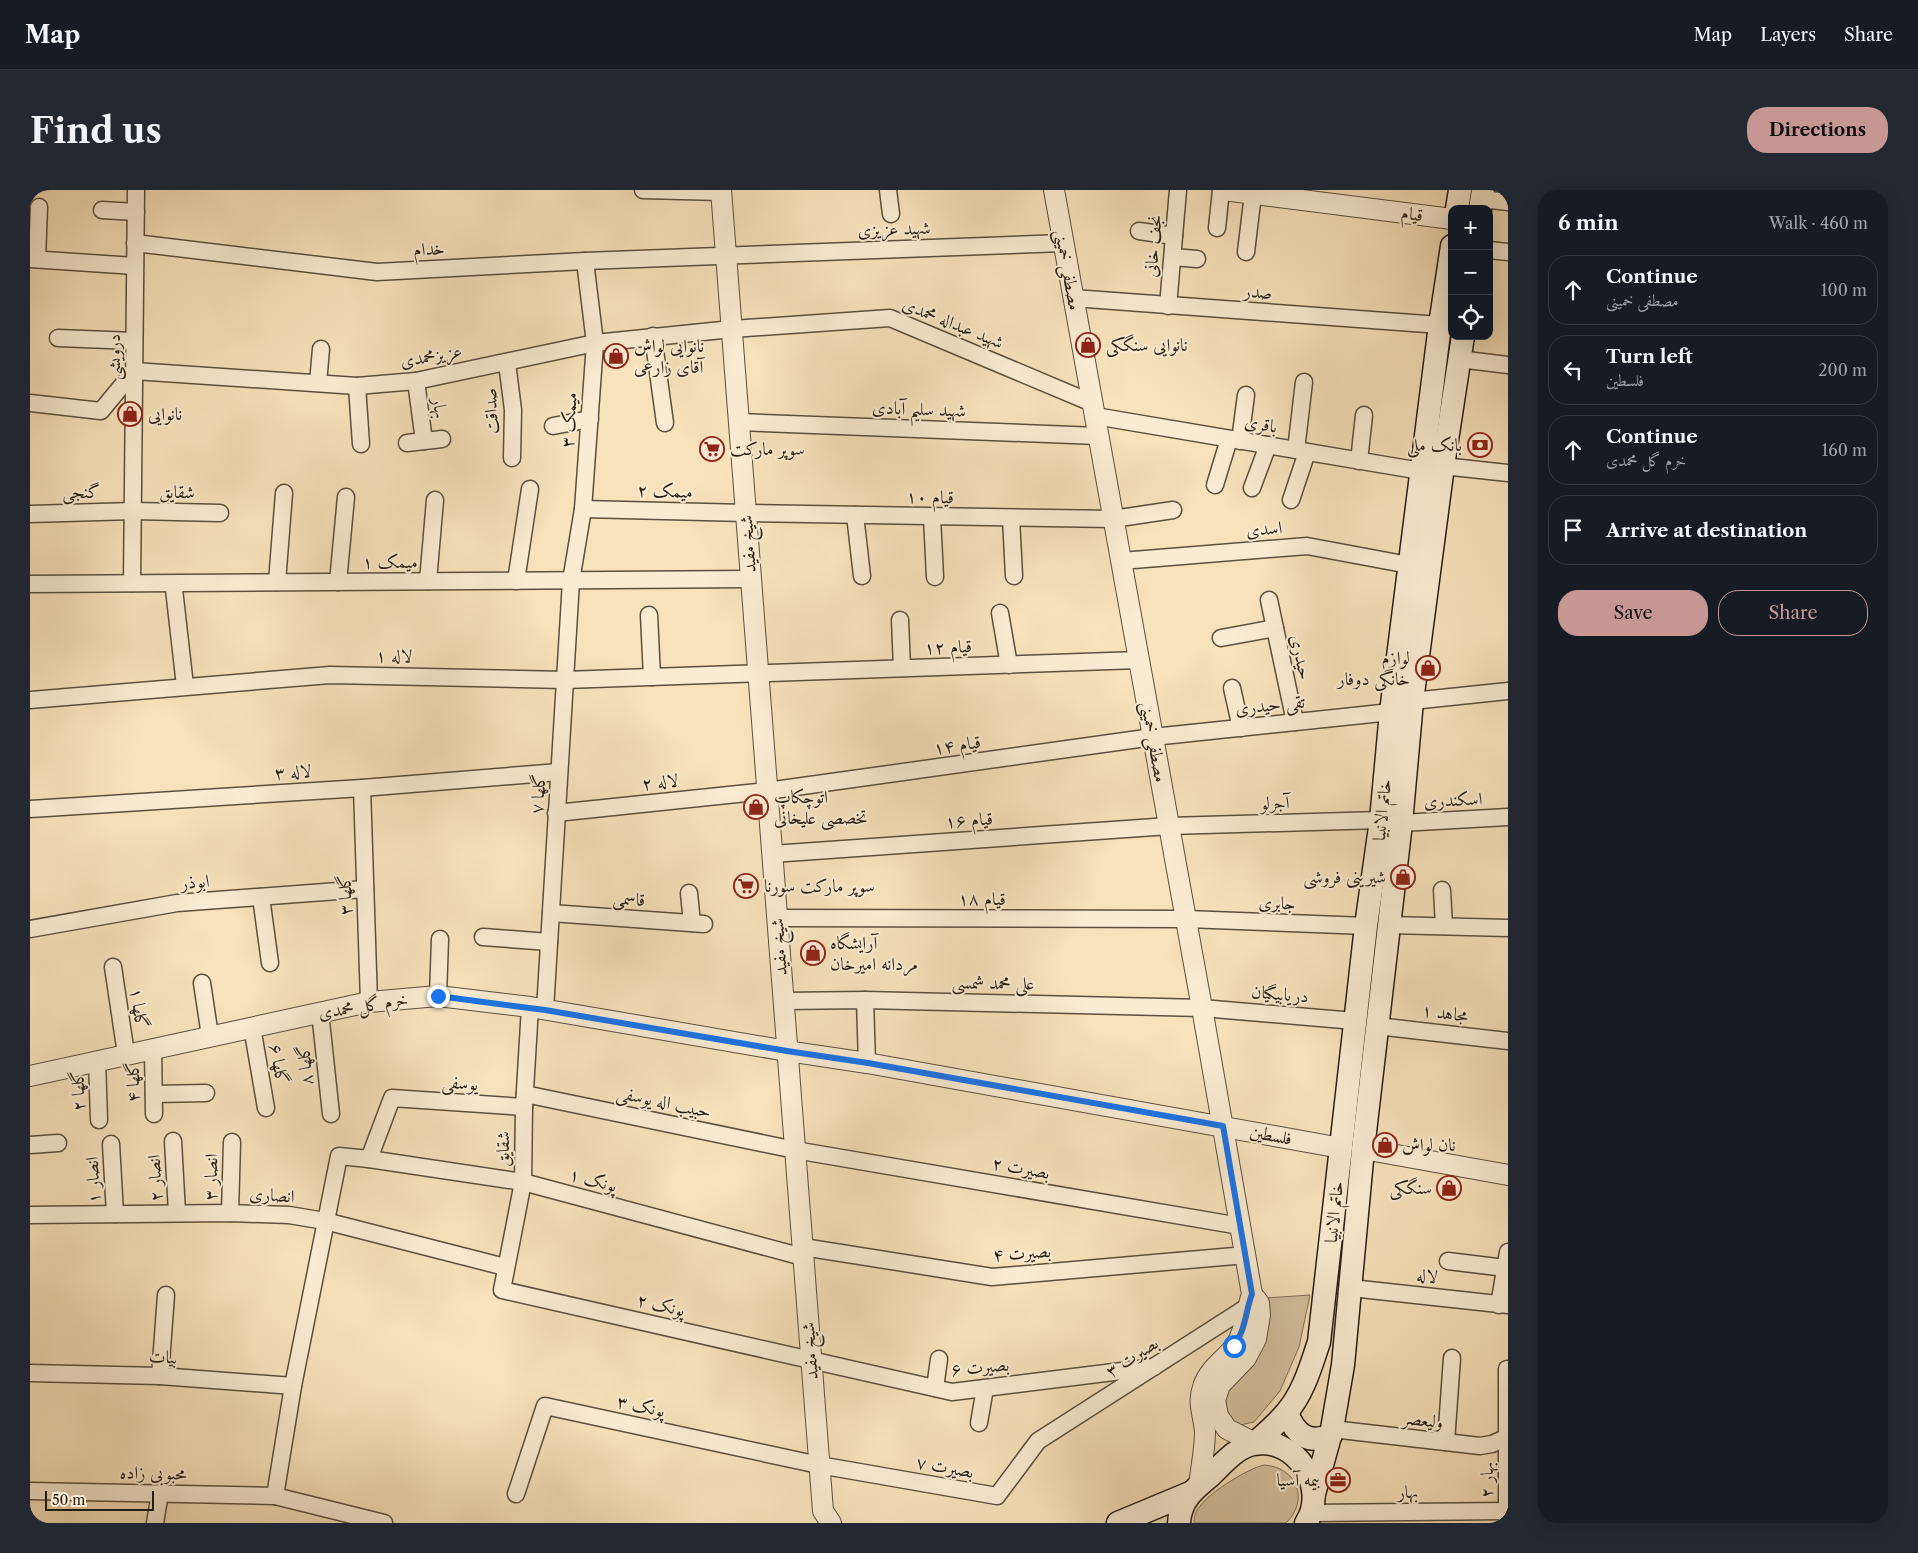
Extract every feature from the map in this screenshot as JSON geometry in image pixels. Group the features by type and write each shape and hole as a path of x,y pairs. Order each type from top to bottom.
{"main road":[{"path":"1458,205 1460,190"},
{"name":"خاتم الانبیا","path":"1316,1513 1343,1365 1364,1149 1389,925 1391,712 1440,325 1451,250"},
{"name":"خاتم الانبیا","path":"1195,1489 1238,1450 1255,1443 1287,1413 1303,1386 1319,1342 1366,926 1391,822 1412,701 1443,466 1462,340"},
{"path":"1287,1413 1294,1428 1305,1436 1318,1439 1332,1432"},
{"path":"1255,1443 1275,1444 1296,1456 1306,1469 1316,1513"},
{"path":"1118,1523 1195,1489"},
{"path":"1179,1523 1183,1503 1195,1489"}],"street":[{"name":"درویشی","path":"132,583 136,190"},
{"path":"644,190 726,191"},
{"path":"888,190 891,214"},
{"name":"مصطفی خمینی","path":"1054,190 1246,1255 1249,1300 1244,1328 1240,1338 1228,1355 1212,1369 1203,1387 1200,1404 1205,1439 1195,1489"},
{"name":"نجف خانی","path":"1168,306 1178,190"},
{"path":"1217,228 1222,190"},
{"name":"قیام","path":"1222,190 1253,194 1313,196 1448,218"},
{"name":"شیخ مفید","path":"726,191 726,256 824,1519"},
{"path":"1246,252 1253,194"},
{"path":"1482,199 1508,202"},
{"path":"39,207 33,259 135,266"},
{"path":"102,210 136,212"},
{"path":"1139,231 1174,236"},
{"name":"خدام","path":"135,243 377,272 726,256"},
{"name":"شهید عزیزی","path":"726,256 1063,243"},
{"path":"1493,250 1508,252"},
{"path":"1172,257 1197,259"},
{"name":"میمک ۳","path":"571,581 583,509 595,343 585,261"},
{"name":"صدر","path":"1073,298 1440,325"},
{"name":"شهید عبداله محمدی","path":"732,329 890,318 1093,409"},
{"name":"عزیزمحمدی","path":"134,371 357,386 416,381 595,343 732,329"},
{"path":"653,336 665,423"},
{"path":"58,338 134,341"},
{"path":"318,383 321,349"},
{"path":"1460,360 1508,365"},
{"name":"صداقت","path":"507,363 513,410 512,458"},
{"path":"30,403 101,411 134,371"},
{"name":"بهار","path":"416,381 424,441"},
{"path":"1290,500 1301,451 1304,382"},
{"path":"357,386 361,444"},
{"path":"1215,485 1234,440 1246,394"},
{"name":"باقری","path":"1093,409 1234,440 1421,471"},
{"path":"1359,461 1364,415"},
{"path":"553,426 590,419"},
{"name":"شهید سلیم آبادی","path":"739,422 1098,436"},
{"name":"بهار","path":"406,443 442,439"},
{"path":"1252,488 1268,445"},
{"path":"1443,466 1508,474"},
{"path":"516,581 530,489"},
{"path":"276,582 284,493"},
{"path":"338,582 346,497"},
{"path":"428,581 436,500"},
{"name":"میمک ۲","path":"583,509 746,513"},
{"name":"قیام ۱۰","path":"746,513 1113,519 1173,510"},
{"name":"شقایق","path":"134,511 220,513"},
{"name":"گنجی","path":"30,514 134,511"},
{"path":"855,515 862,576"},
{"path":"932,517 935,577"},
{"path":"1011,518 1014,576"},
{"name":"اسدی","path":"1121,560 1308,546 1409,565"},
{"name":"میمک ۱","path":"30,584 751,580"},
{"name":"گلها ۷","path":"537,1008 549,942 571,581"},
{"path":"174,589 185,686"},
{"name":"حیدری","path":"1269,600 1295,722"},
{"path":"1000,613 1009,665"},
{"path":"648,615 652,677"},
{"path":"900,620 902,668"},
{"path":"1221,638 1275,628"},
{"name":"قیام ۱۲","path":"758,673 1139,660"},
{"name":"لاله ۱","path":"30,700 330,675 565,680 758,673"},
{"path":"1232,688 1241,728"},
{"path":"1412,701 1508,690"},
{"name":"تقی حیدری","path":"1153,738 1391,712"},
{"name":"قیام ۱۴","path":"767,791 1153,738"},
{"name":"لاله ۳","path":"30,809 362,788 559,772"},
{"name":"گلها ۳","path":"362,788 369,1002"},
{"name":"لاله ۲","path":"556,813 767,791"},
{"name":"اسکندری","path":"1391,822 1508,817"},
{"name":"آجرلو","path":"1169,826 1391,822"},
{"name":"قیام ۱۶","path":"772,854 1169,826"},
{"name":"ابوذر","path":"30,929 177,903 365,889"},
{"path":"1442,890 1444,926"},
{"name":"قاسمی","path":"550,913 698,924 689,893"},
{"path":"261,896 270,963"},
{"name":"قیام ۱۸","path":"777,918 1186,920"},
{"name":"جابری","path":"1186,920 1366,926"},
{"path":"1389,925 1508,928"},
{"path":"483,938 549,942"},
{"path":"438,996 440,939"},
{"name":"گلها ۱","path":"113,967 126,1054"},
{"path":"202,983 210,1036"},
{"name":"خرم گل محمدی","path":"30,1076 369,1002 438,996 537,1008 787,1051"},
{"path":"865,1000 868,1063"},
{"name":"علی محمد شمسی","path":"783,1001 865,1000 1202,1008"},
{"name":"شقایق","path":"502,1290 523,1182 524,1101 537,1008"},
{"name":"دریابیگیان","path":"1202,1008 1355,1021"},
{"name":"گلها ۸","path":"320,1012 331,1114"},
{"name":"مجاهد ۱","path":"1377,1026 1508,1041"},
{"name":"گلها ۶","path":"252,1027 266,1108"},
{"name":"گلها ۴","path":"153,1048 154,1114"},
{"name":"فلسطین","path":"787,1051 868,1063 1341,1148"},
{"name":"گلها ۲","path":"97,1060 99,1120"},
{"path":"154,1094 206,1093"},
{"name":"یوسفی","path":"369,1159 392,1098 524,1101"},
{"name":"حبیب اله یوسفی","path":"524,1101 795,1150"},
{"name":"انصار ۲","path":"173,1141 177,1214"},
{"name":"انصار ۳","path":"230,1213 232,1142"},
{"path":"30,1145 58,1143"},
{"name":"انصار ۱","path":"111,1144 115,1214"},
{"path":"1364,1149 1508,1175"},
{"name":"بصیرت ۲","path":"795,1150 1240,1226"},
{"name":"پونک ۱","path":"325,1221 339,1156 523,1182 803,1252"},
{"name":"انصاری","path":"30,1215 230,1213 289,1215 325,1221 506,1267"},
{"path":"275,1496 293,1386 325,1221"},
{"name":"بصیرت ۴","path":"803,1252 992,1277 1246,1255"},
{"name":"لاله","path":"1350,1288 1504,1305 1505,1268 1508,1252"},
{"path":"1448,1260 1505,1268"},
{"name":"پونک ۲","path":"502,1290 811,1360"},
{"path":"160,1376 166,1295"},
{"name":"مصطفی خمینی","path":"1249,1300 1259,1303 1260,1321 1256,1339 1246,1358 1220,1385 1215,1400 1218,1416 1227,1429 1255,1443"},
{"name":"بصیرت ۳","path":"1038,1441 1154,1367 1249,1300"},
{"path":"1446,1442 1452,1358"},
{"path":"935,1388 939,1359"},
{"name":"بصیرت ۶","path":"811,1360 952,1392 1154,1367"},
{"name":"بهار ۲","path":"1507,1369 1507,1517"},
{"name":"بیات","path":"30,1373 160,1376 293,1386"},
{"path":"979,1423 986,1388"},
{"name":"پونک ۳","path":"516,1494 545,1406 819,1465"},
{"name":"ولیعصر","path":"1332,1432 1480,1446 1507,1438"},
{"name":"بصیرت ۷","path":"819,1465 997,1496 1038,1441"},
{"name":"محبوبی زاده","path":"30,1491 275,1496 384,1523"},
{"path":"155,1523 160,1493"},
{"name":"بهار","path":"1316,1513 1428,1518 1507,1517"}],"shaded area":[{"path":"1310,1295 1299,1347 1280,1391 1254,1422 1240,1425 1229,1419 1225,1407 1227,1393 1266,1339 1269,1319 1266,1298"},
{"path":"1264,1465 1275,1467 1285,1472 1292,1478 1296,1486 1298,1495 1297,1505 1286,1523 1194,1523 1198,1509 1221,1487"}],"place":[{"name":"نانوایی سنگکی","path":"1088,345"},
{"name":"نانوایی لواش آقای زارعی","path":"616,356"},
{"name":"نانوایی","path":"130,414"},
{"name":"بانک ملی","path":"1480,445"},
{"name":"سوپر مارکت","path":"712,449"},
{"name":"لوازم خانگی دوفار","path":"1428,668"},
{"name":"اتوچکاپ تخصصی علیخانی","path":"756,807"},
{"name":"شیرینی فروشی","path":"1403,877"},
{"name":"سوپر مارکت سورنا","path":"746,886"},
{"name":"آرایشگاه مردانه امیرخان","path":"813,953"},
{"name":"نان لواش","path":"1385,1145"},
{"name":"سنگکی","path":"1449,1188"},
{"name":"بیمه آسیا","path":"1338,1480"}],"route":[{"path":"438,996 530,1007 868,1063 1223,1126 1252,1294 1247,1307 1244,1328 1234,1346"}]}
